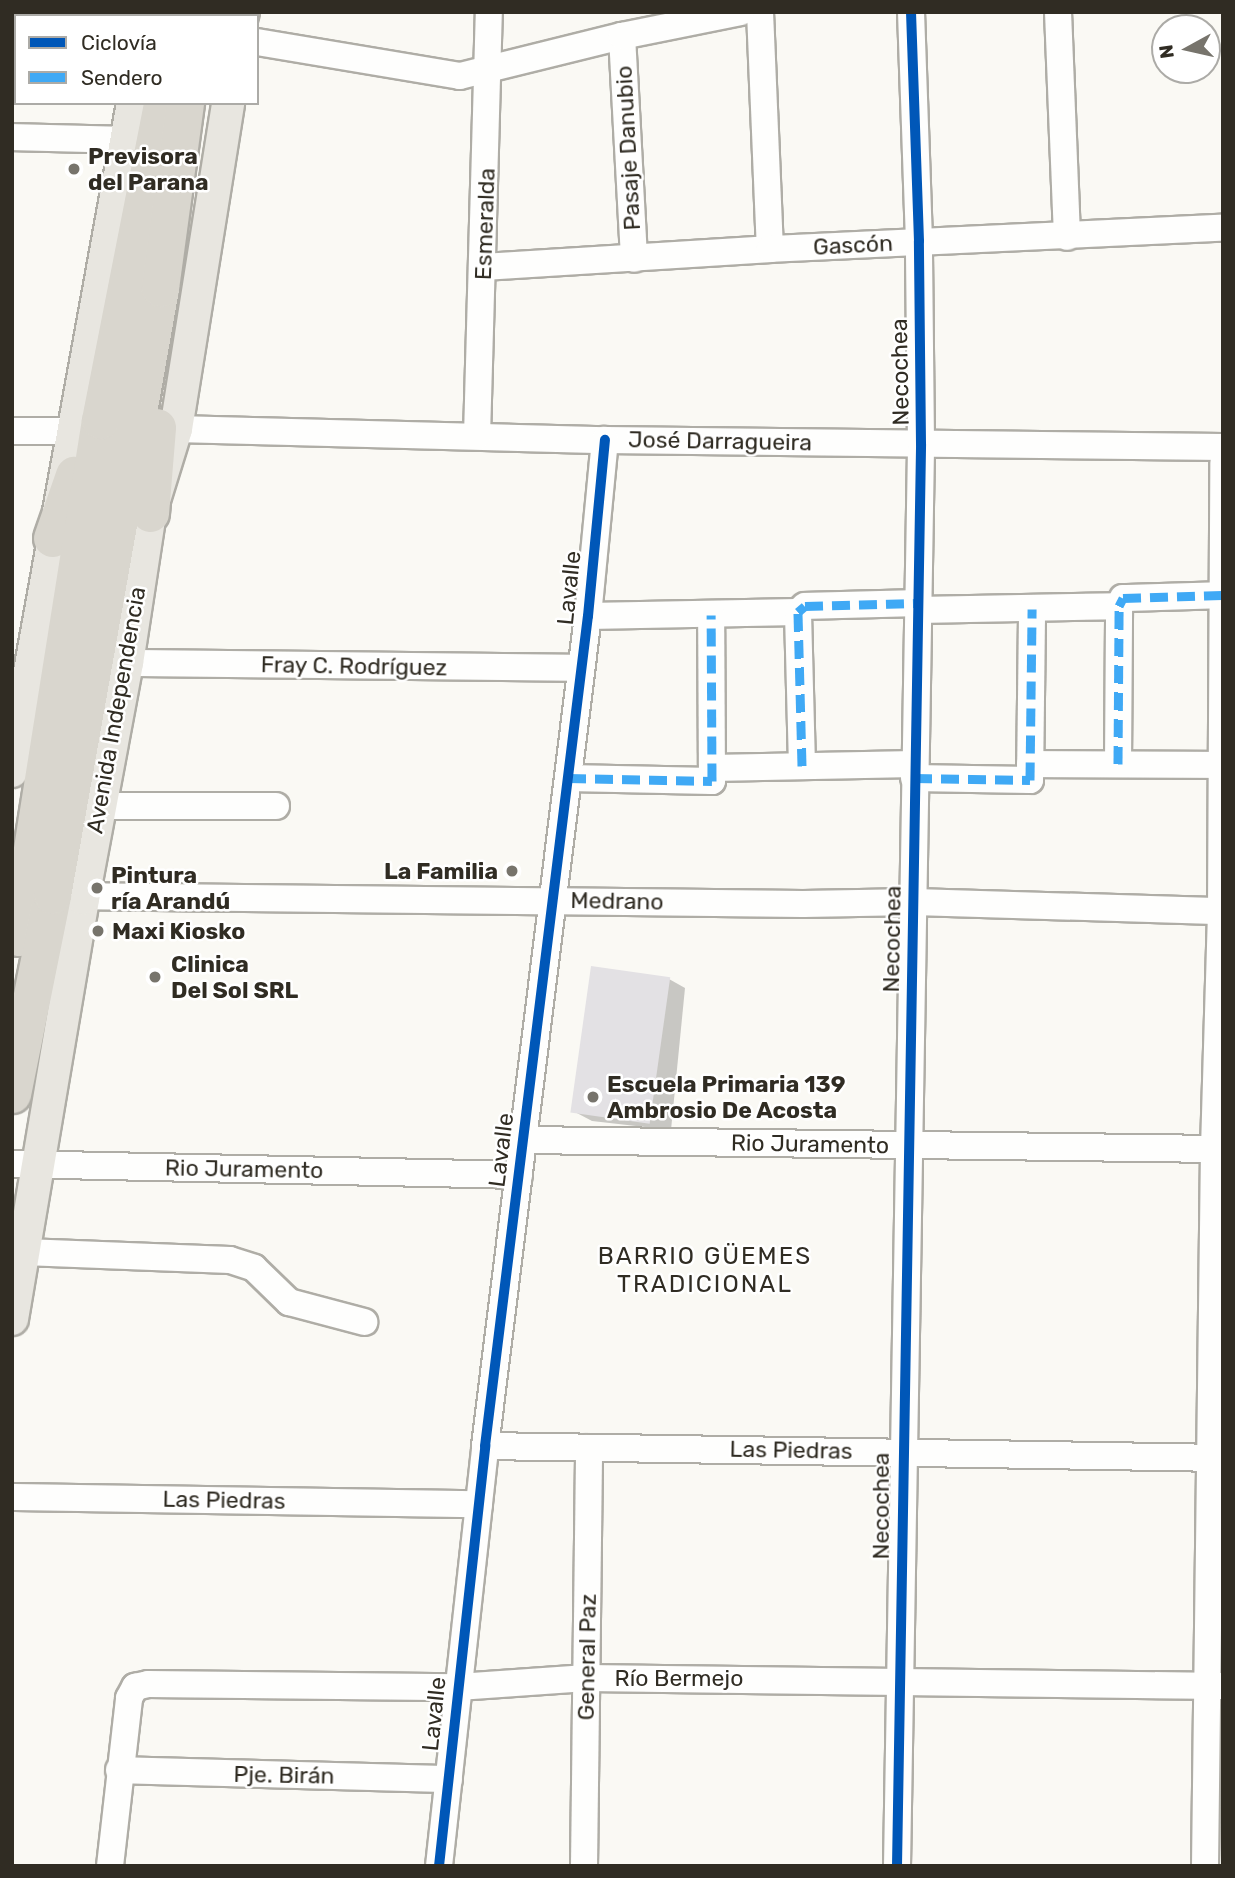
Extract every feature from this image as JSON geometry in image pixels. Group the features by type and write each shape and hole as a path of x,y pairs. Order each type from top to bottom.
{"highway":[{"name":"Avenida Independencia","path":"12,1094 43,895 100,420 162,105"},
{"name":"Avenida Independencia","path":"12,969 43,895 160,288 185,105"},
{"path":"150,513 161,383 160,288"},
{"path":"52,538 121,312"}],"main road":[{"path":"12,771 52,538 133,105"},
{"name":"Avenida Independencia","path":"12,1319 24,1252 26,1164 43,895 100,806 127,663 150,513 176,429 228,105"}],"street":[{"name":"Esmeralda","path":"477,436 484,267 489,12"},
{"path":"259,42 460,76 694,17 741,12"},
{"path":"760,12 770,249"},
{"name":"Necochea","path":"897,1866 921,444 919,242 911,12"},
{"path":"1058,12 1067,237"},
{"name":"Pasaje Danubio","path":"622,36 634,259"},
{"path":"12,137 126,140"},
{"name":"Gascón","path":"484,267 770,249 1223,228"},
{"name":"José Darragueira","path":"176,429 605,440 1223,447"},
{"path":"12,431 73,431"},
{"name":"Lavalle","path":"439,1866 478,1504 588,616 605,440"},
{"path":"1205,1866 1215,1686 1223,463"},
{"path":"1118,764 1119,606 1123,598 1222,595"},
{"path":"588,616 798,612 805,606 1031,609 1119,606"},
{"path":"712,768 802,766 1030,780 1031,609"},
{"path":"798,612 802,766"},
{"path":"568,778 712,781 711,615"},
{"name":"Fray C. Rodríguez","path":"127,663 581,668"},
{"path":"1030,764 1223,765"},
{"path":"100,806 276,806"},
{"name":"Medrano","path":"43,895 914,902 1222,911"},
{"name":"Rio Juramento","path":"523,1140 1219,1149"},
{"name":"Rio Juramento","path":"26,1164 519,1175"},
{"path":"24,1252 230,1259 254,1268 289,1302 365,1322"},
{"name":"Las Piedras","path":"485,1446 1216,1458"},
{"name":"General Paz","path":"584,1866 589,1448"},
{"name":"Las Piedras","path":"12,1497 478,1504"},
{"name":"Río Bermejo","path":"119,1770 129,1698 135,1687 148,1684 458,1687 587,1678 1215,1686"},
{"path":"110,1866 119,1770"},
{"name":"Pje. Birán","path":"119,1770 449,1779"}],"building":[{"path":"591,966 670,977 650,1124 570,1113"}],"marked path":[{"path":"1118,764 1119,606 1123,598 1222,595"},
{"path":"802,766 798,612 805,606 917,603"},
{"path":"914,778 1030,780 1032,609"},
{"path":"568,778 712,781 711,615"}],"cycle path":[{"path":"897,1866 921,444 919,241 911,12"},
{"path":"439,1866 485,1446 588,616 605,440"}],"place":[{"name":"Previsora del Parana","path":"74,169"},
{"name":"La Familia","path":"512,871"},
{"name":"Pintura ría Arandú","path":"97,888"},
{"name":"Maxi Kiosko","path":"98,931"},
{"name":"Clinica Del Sol SRL","path":"155,977"},
{"name":"Escuela Primaria 139 Ambrosio De Acosta","path":"593,1097"}],"district":[{"name":"BARRIO GÜEMES TRADICIONAL","path":"705,1271"}]}
